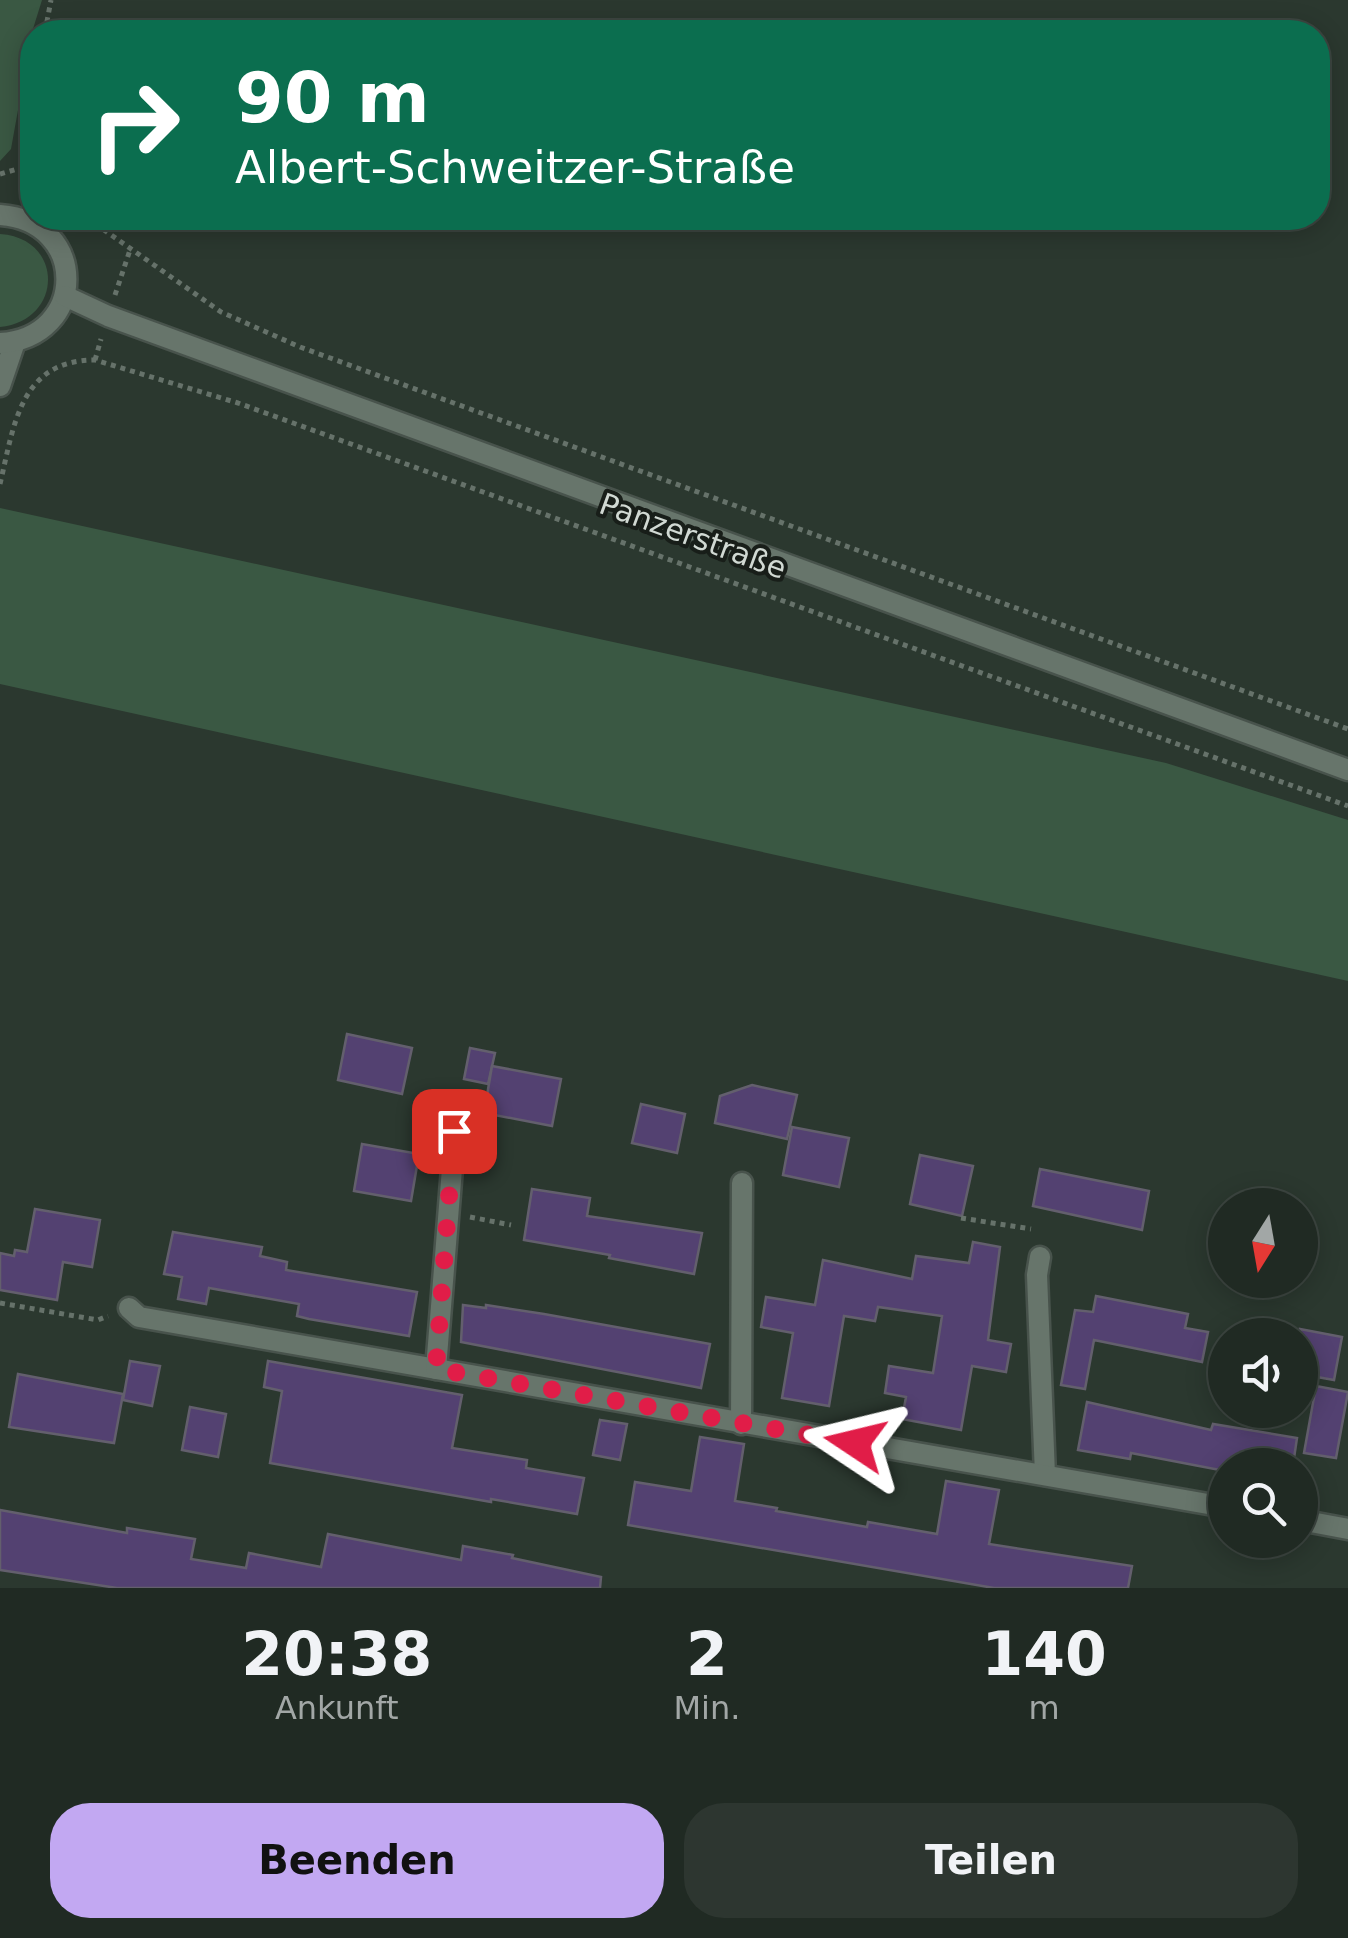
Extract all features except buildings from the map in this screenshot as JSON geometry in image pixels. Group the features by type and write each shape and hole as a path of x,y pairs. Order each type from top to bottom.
{"street":[{"path":"0,386 8,342 32,336 47,326 65,296 67,275 63,255 43,230"},
{"name":"Panzerstraße","path":"65,296 108,316 1348,770"},
{"path":"436,1369 454,1131"},
{"path":"741,1424 742,1184"},
{"path":"1040,1257 1036,1275 1045,1475"},
{"path":"129,1308 139,1317 1208,1504"},
{"path":"1318,1523 1348,1529"}],"path":[{"name":"Panzerstraße","path":"104,230 222,312 300,347 1348,729"},
{"name":"Panzerstraße","path":"0,484 25,398 38,378 73,360 95,360 238,403 1348,806"},
{"path":"446,1212 511,1224"},
{"path":"961,1218 1031,1229"},
{"path":"0,1303 98,1320 129,1308"}],"green space":[{"path":"0,0 42,0 36,20 20,20 20,99 11,149 0,161"},
{"path":"0,234 21,239 36,249 45,263 48,279 45,296 36,310 21,321 0,327"},
{"path":"0,508 1166,763 1348,820 1348,981 0,684"}],"route":[{"path":"454,1131 436,1369 855,1443"}]}
